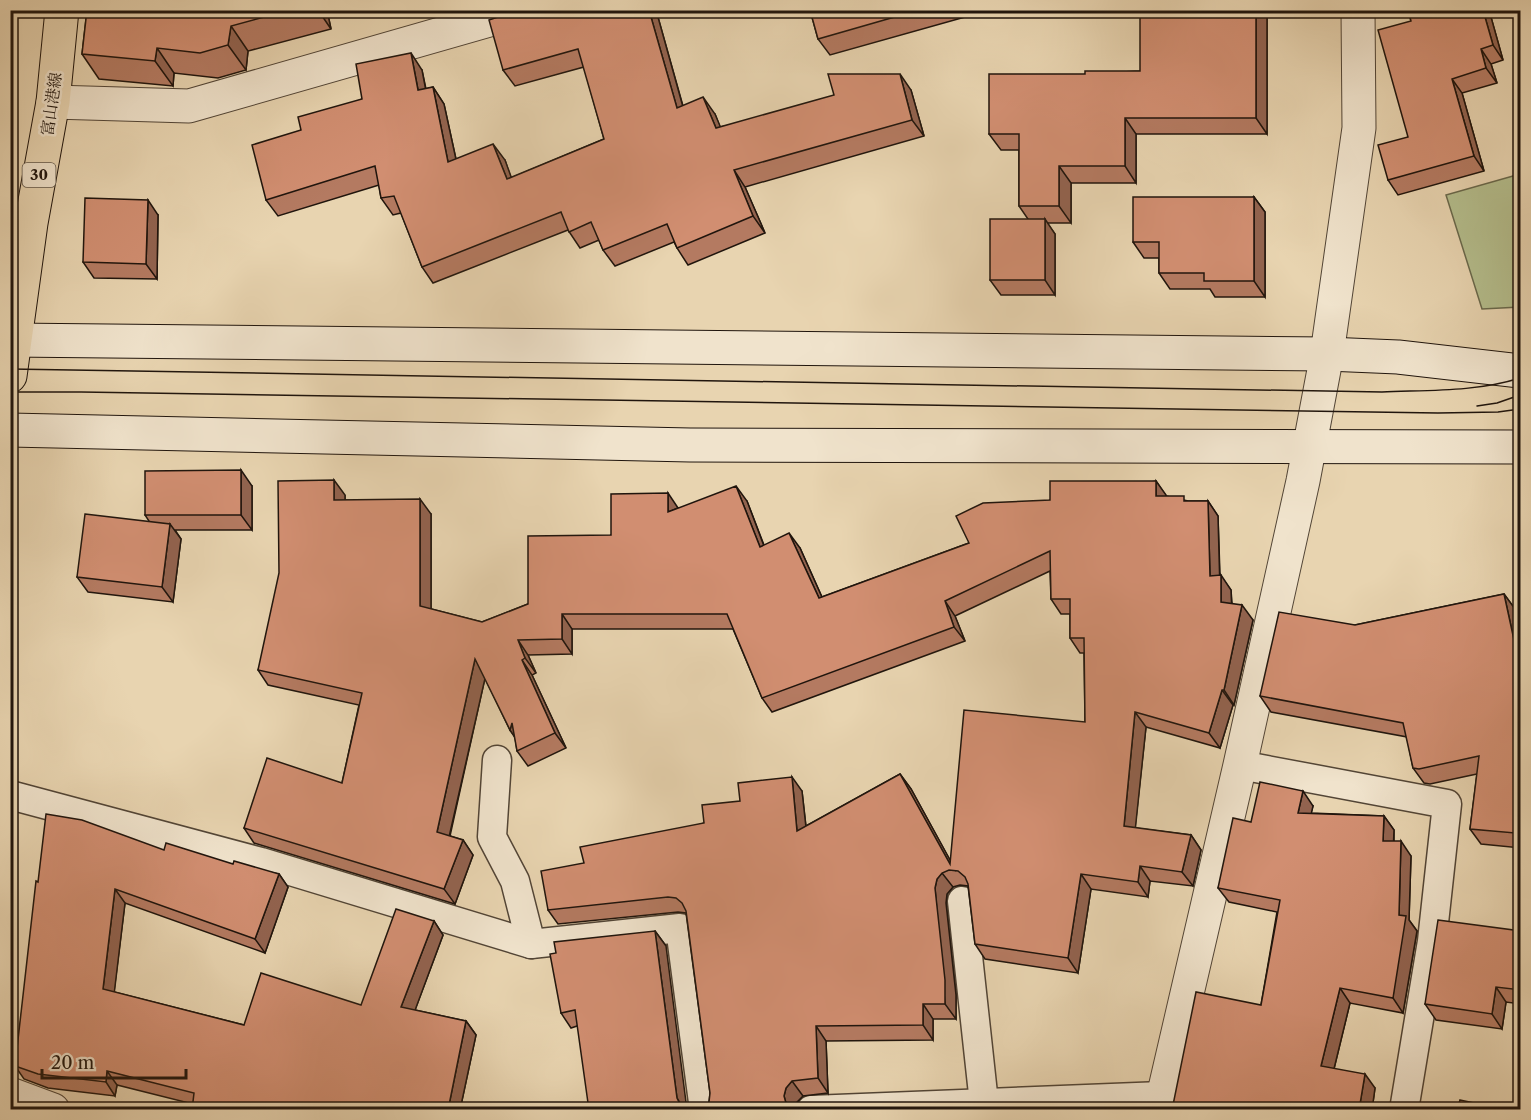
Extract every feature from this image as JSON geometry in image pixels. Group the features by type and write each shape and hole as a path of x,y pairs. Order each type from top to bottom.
{"main road":[{"name":"富山港線","path":"10,376 21,222 53,102 62,10"}],"street":[{"path":"53,102 189,106 524,10"},
{"path":"1161,1103 1303,481 1327,354 1359,128 1358,10"},
{"path":"13,340 1327,354 1398,357 1521,371"},
{"path":"10,430 702,445 1521,447"},
{"path":"10,1094 53,1110"}],"lane":[{"path":"497,760 492,837 515,881 531,944"},
{"path":"1240,765 1446,804 1432,941 1404,1110"},
{"path":"10,795 261,862 531,944 680,928 704,1110"},
{"path":"962,901 984,1102"},
{"path":"811,1110 984,1102 1161,1103"}],"green space":[{"path":"1520,174 1520,307 1482,309 1446,195"}],"building":[{"path":"87,10 290,10 231,26 228,45 200,53 157,48 155,61 82,54"},
{"path":"519,10 649,10 677,108 703,97 716,128 834,95 828,74 900,74 912,120 734,170 753,216 677,248 667,224 603,250 591,222 569,232 561,212 422,267 394,196 381,198 375,166 266,200 252,145 301,130 298,117 362,99 356,64 411,53 418,90 433,87 448,162 493,144 507,179 604,139 578,49 503,70 489,20"},
{"path":"810,10 919,10 818,39"},
{"path":"1140,10 1256,10 1256,118 1125,118 1125,166 1059,166 1059,206 1019,206 1019,134 989,134 989,74 1085,74 1085,71 1140,71"},
{"path":"1408,10 1483,10 1493,45 1481,49 1486,68 1452,79 1474,156 1388,180 1378,145 1408,137 1378,30 1411,21"},
{"path":"1133,197 1254,197 1254,281 1204,281 1204,273 1159,273 1159,242 1133,242"},
{"path":"85,198 148,200 146,264 83,262"},
{"path":"990,219 1045,219 1045,280 990,280"},
{"path":"241,470 241,515 145,515 145,471"},
{"path":"334,480 334,500 420,499 420,606 482,622 528,604 528,536 611,535 611,494 668,493 668,512 736,486 760,547 789,533 819,598 969,543 956,516 983,503 1050,500 1050,481 1156,481 1156,496 1184,496 1184,501 1208,501 1210,576 1221,575 1221,602 1242,605 1224,690 1222,690 1209,733 1135,712 1124,826 1191,835 1182,872 1140,866 1138,882 1081,874 1068,958 975,944 968,884 965,877 958,871 949,870 942,873 937,879 935,888 945,980 945,1004 923,1004 923,1025 816,1026 818,1078 792,1081 786,1088 784,1096 786,1103 793,1110 700,1110 709,1102 710,1093 686,911 682,903 676,898 668,897 548,910 541,871 584,863 580,847 704,823 702,805 740,801 738,783 792,777 797,831 900,774 950,864 964,710 1085,722 1084,638 1070,638 1070,599 1051,599 1050,551 945,601 954,627 762,698 727,614 562,614 562,639 518,640 525,658 522,660 555,733 517,751 512,723 510,730 475,659 437,832 463,840 444,889 244,828 267,758 342,783 362,693 258,670 279,573 278,481"},
{"path":"85,514 170,524 162,587 77,577"},
{"path":"1504,594 1514,640 1521,640 1521,829 1515,828 1515,833 1470,829 1479,756 1419,769 1413,768 1403,723 1260,696 1279,612 1355,625"},
{"path":"1260,782 1303,791 1298,813 1384,816 1383,841 1401,841 1399,915 1406,916 1393,998 1340,988 1321,1066 1365,1074 1359,1110 1185,1110 1186,1108 1173,1105 1196,992 1261,1005 1280,900 1218,888 1233,818 1251,822"},
{"path":"46,814 82,820 164,850 166,843 233,864 234,861 279,874 255,939 115,889 103,989 244,1025 261,973 361,1005 396,909 434,921 401,1007 466,1021 448,1110 192,1110 194,1093 107,1071 106,1082 38,1074 15,1066"},
{"path":"1438,920 1521,931 1521,990 1496,987 1492,1014 1425,1004"},
{"path":"655,931 677,1098 686,1110 589,1110 575,1010 561,1013 550,954 556,953 554,942"},
{"path":"1460,1100 1502,1109 1457,1110"},
{"path":"904,1108 903,1110 869,1110"}],"tram line":[{"path":"10,369 1382,392 1469,388 1504,383 1520,378"},
{"path":"10,392 1438,413 1498,412 1520,409"},
{"path":"1477,406 1497,403 1520,395"}]}
